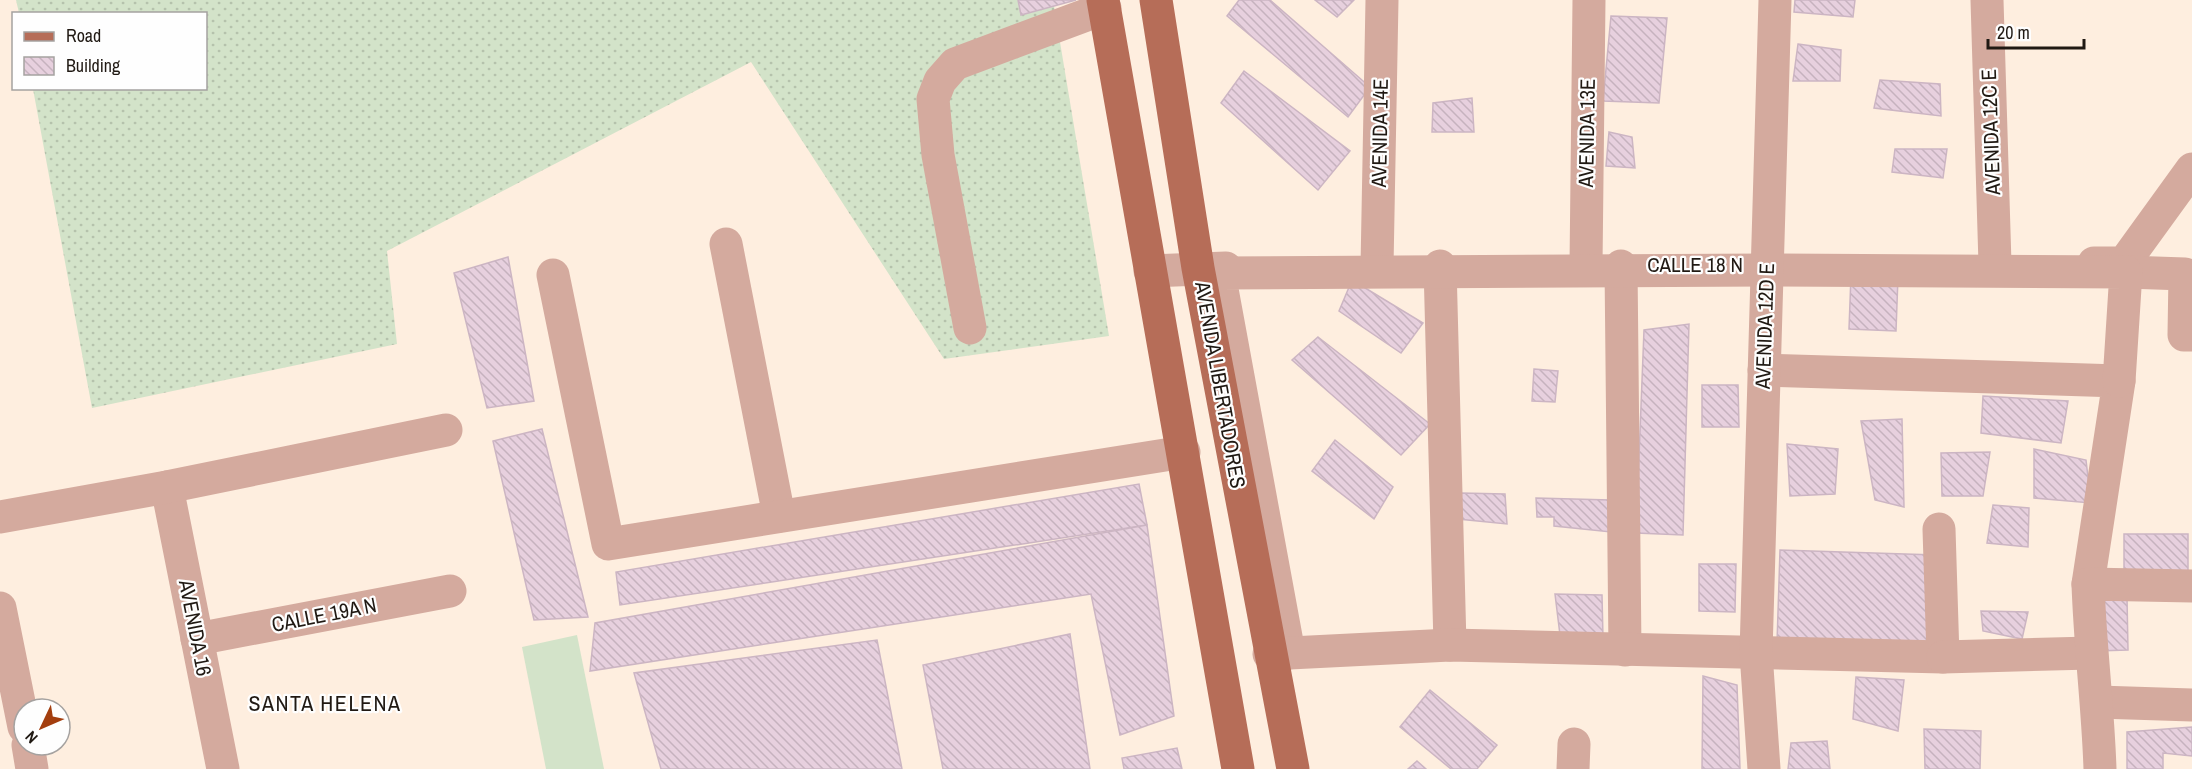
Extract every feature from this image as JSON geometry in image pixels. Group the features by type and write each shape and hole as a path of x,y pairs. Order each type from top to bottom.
{"main road":[{"name":"AVENIDA LIBERTADORES","path":"1155,0 1198,268 1279,654 1293,769"},
{"path":"1104,4 1238,769"}],"street":[{"name":"AVENIDA 14E","path":"1377,267 1382,0"},
{"name":"AVENIDA 13E","path":"1586,266 1589,0"},
{"name":"AVENIDA 12D E","path":"1764,769 1756,652 1775,0"},
{"name":"AVENIDA 12C E","path":"1987,0 1995,264"},
{"path":"970,328 938,155 933,99 940,81 955,64 1104,4"},
{"name":"CALLE 18 N","path":"1150,271 1198,268 1440,269 1586,266 1621,269 2124,263 2192,169"},
{"path":"726,244 779,516"},
{"path":"1767,267 2185,274 2184,335 2192,335"},
{"path":"1440,269 1450,645"},
{"path":"1625,650 1621,269 1440,269 1220,273 1279,654 1450,645 1625,650 1943,657 2091,653"},
{"path":"2100,769 2098,702 2091,653 2088,584 2119,381 2126,273"},
{"path":"553,274 608,544 1184,452"},
{"path":"1764,370 2119,381"},
{"path":"0,518 167,487 446,430"},
{"name":"AVENIDA 16","path":"167,487 223,769"},
{"path":"1939,529 1943,657"},
{"path":"2088,584 2192,586"},
{"name":"CALLE 19A N","path":"197,639 450,591"},
{"path":"0,608 18,697"},
{"path":"2098,702 2192,705"}],"green space":[{"path":"16,0 1053,0 1109,336 944,359 751,62 387,251 397,344 92,408 33,90 207,90 207,12 19,12"},
{"path":"577,635 604,769 546,769 522,647"}],"building":[{"path":"1018,0 1076,0 1021,15"},
{"path":"1239,0 1270,0 1370,87 1348,117 1227,16"},
{"path":"1315,0 1354,0 1337,17"},
{"path":"1795,0 1855,0 1853,17 1794,12"},
{"path":"1611,16 1667,18 1659,103 1603,101"},
{"path":"1798,44 1841,50 1840,81 1793,81"},
{"path":"1244,71 1350,151 1318,190 1221,103"},
{"path":"1880,80 1940,84 1941,116 1874,108"},
{"path":"1472,98 1474,132 1432,132 1433,103"},
{"path":"1609,132 1632,137 1635,168 1606,166"},
{"path":"1895,149 1947,149 1943,178 1892,172"},
{"path":"508,257 534,401 487,408 454,273"},
{"path":"1851,275 1898,277 1896,331 1849,329"},
{"path":"1352,280 1423,323 1401,353 1339,311"},
{"path":"1689,324 1683,535 1636,533 1644,330"},
{"path":"1318,337 1430,424 1401,455 1292,360"},
{"path":"1534,369 1558,371 1555,402 1532,401"},
{"path":"1702,385 1738,385 1739,427 1702,427"},
{"path":"1983,396 2068,401 2061,443 1981,433"},
{"path":"1902,419 1904,507 1875,500 1861,421"},
{"path":"542,429 588,617 534,620 493,441"},
{"path":"1335,440 1393,487 1374,519 1312,471"},
{"path":"1787,444 1838,449 1835,494 1790,496"},
{"path":"2034,449 2086,460 2091,503 2034,498"},
{"path":"1990,452 1983,496 1942,496 1941,453"},
{"path":"1139,484 1147,525 620,605 616,572"},
{"path":"1461,493 1505,494 1507,524 1458,519"},
{"path":"1536,498 1610,500 1611,532 1554,526 1554,517 1537,517"},
{"path":"1993,505 2029,508 2028,547 1987,543"},
{"path":"1147,525 1174,716 1120,735 1091,594 590,671 595,623"},
{"path":"2124,534 2188,534 2188,581 2124,581"},
{"path":"1780,550 1936,555 1935,652 1777,643"},
{"path":"1699,564 1736,564 1735,612 1699,611"},
{"path":"1555,594 1602,595 1603,638 1560,635"},
{"path":"2127,597 2128,650 2096,651 2095,598"},
{"path":"1981,611 2028,612 2022,639 1983,631"},
{"path":"1070,634 1090,769 943,769 923,665"},
{"path":"877,640 902,769 661,769 634,673"},
{"path":"1703,676 1737,685 1740,769 1702,769"},
{"path":"1856,677 1904,680 1898,731 1853,719"},
{"path":"1430,690 1497,745 1477,769 1451,769 1400,727"},
{"path":"2192,727 2192,756 2163,753 2163,769 2127,769 2127,732"},
{"path":"1924,729 1981,731 1980,769 1925,769"},
{"path":"1827,741 1830,769 1788,769 1791,743"},
{"path":"1177,748 1182,769 1124,769 1122,758"},
{"path":"1417,761 1426,769 1408,769"}],"district":[{"name":"SANTA HELENA","path":"325,703"}]}
